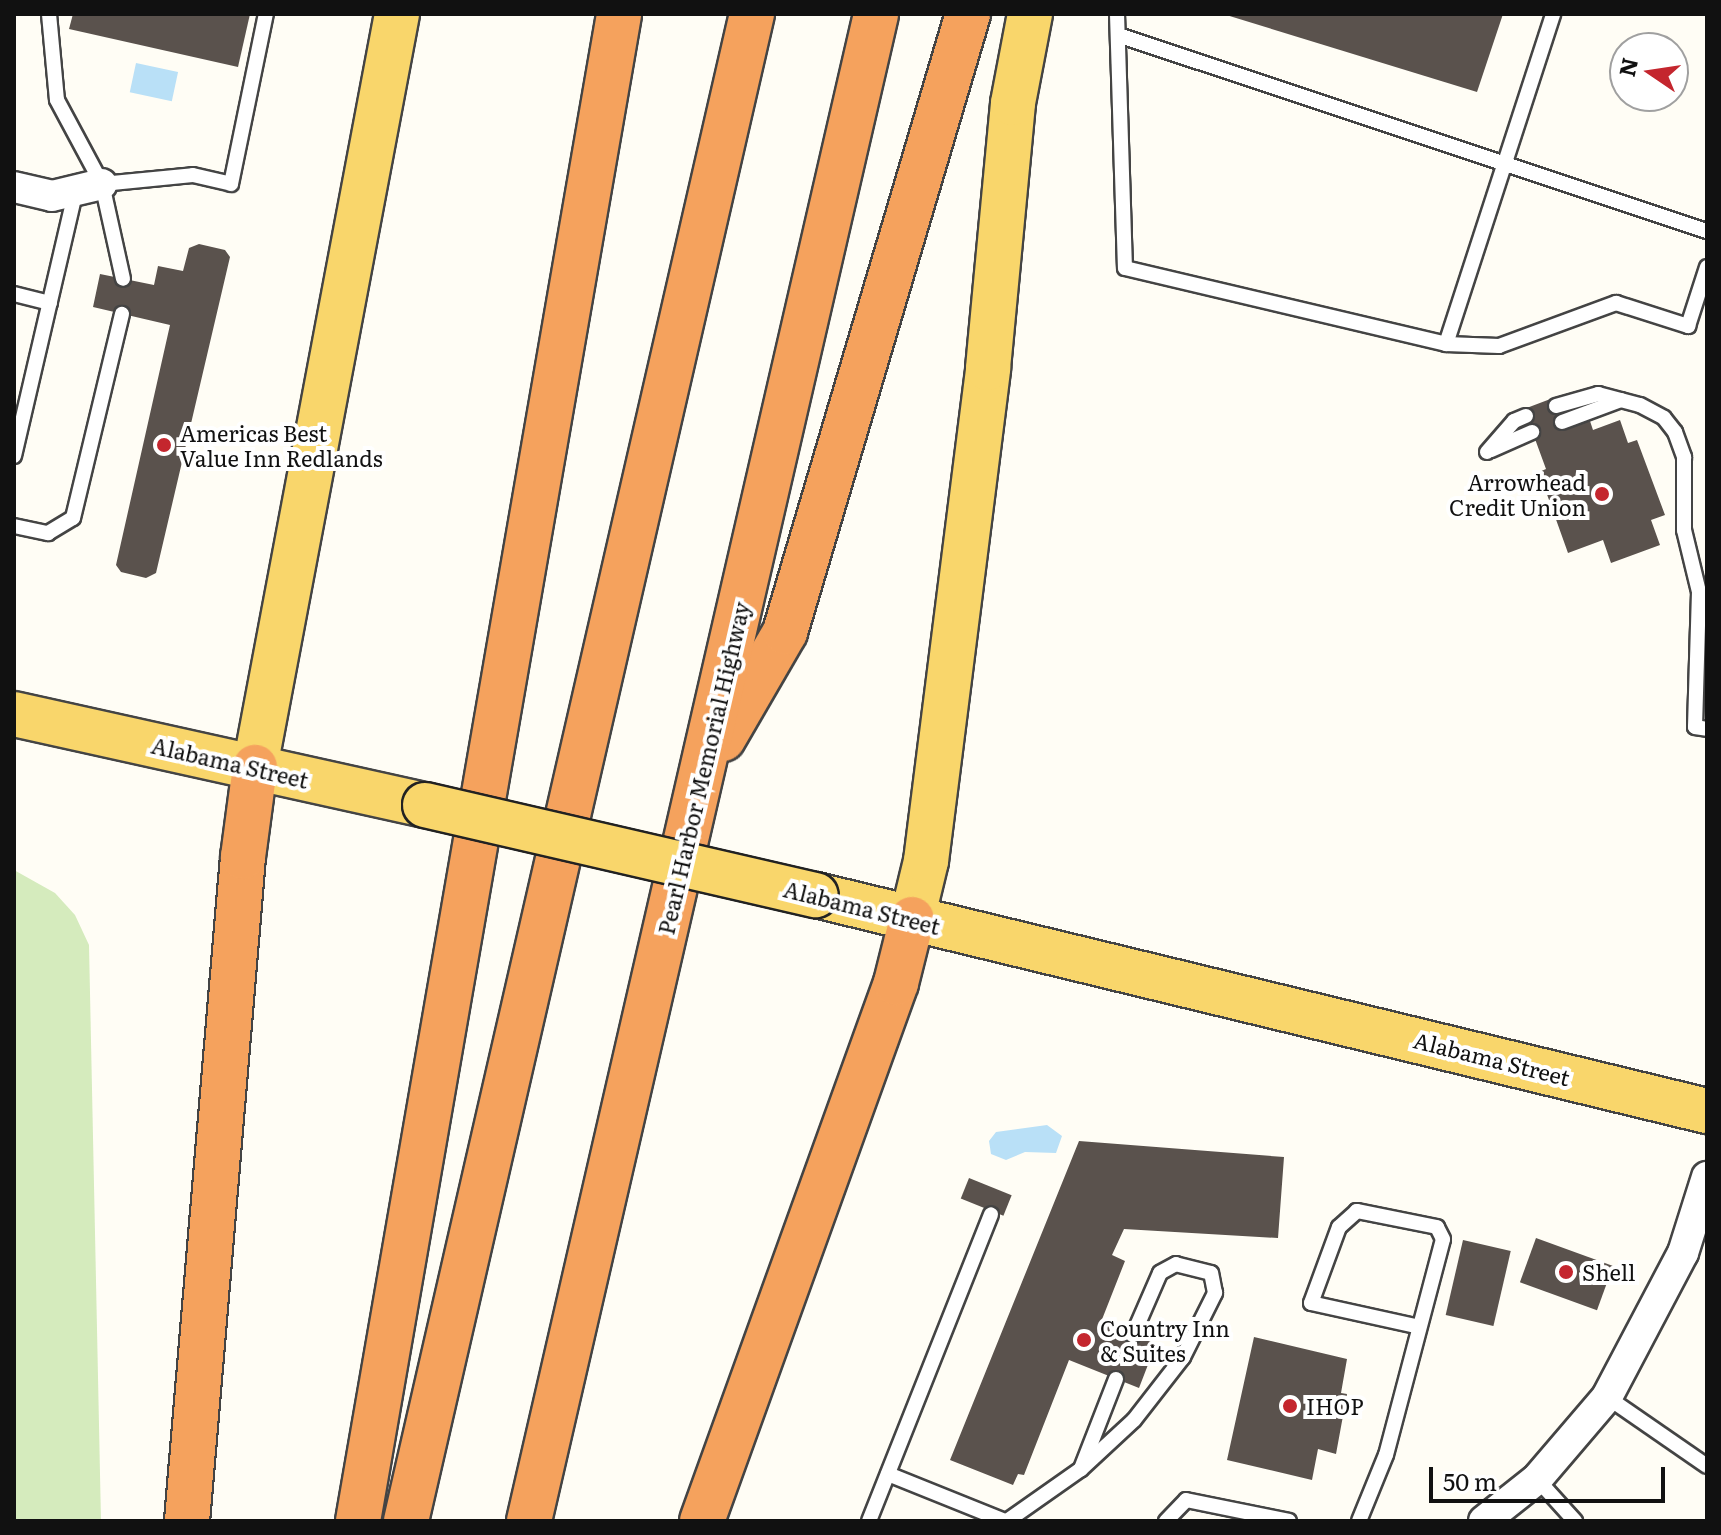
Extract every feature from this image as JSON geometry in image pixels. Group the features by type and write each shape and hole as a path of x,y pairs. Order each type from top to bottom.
{"highway":[{"path":"358,1521 619,14"},
{"path":"406,1521 752,14"},
{"name":"Pearl Harbor Memorial Highway","path":"529,1521 876,14"},
{"path":"700,780 785,632 968,14"},
{"path":"187,1521 243,857 255,767"},
{"path":"702,1521 896,983 912,919"}],"main road":[{"path":"255,767 397,14"},
{"path":"912,919 926,861 988,368 1013,103 1030,14"},
{"name":"Alabama Street","path":"14,714 816,895 1707,1111"}],"street":[{"path":"14,187 52,196 89,187"},
{"path":"1484,1521 1537,1479 1607,1397 1683,1253 1707,1177"}],"lane":[{"path":"49,14 57,100 123,279"},
{"path":"89,187 193,175 231,184 266,14"},
{"path":"1117,14 1121,36 1125,268 1446,344 1499,346 1616,303 1688,326 1707,267"},
{"path":"1446,344 1553,14"},
{"path":"1121,36 1707,231"},
{"path":"14,456 50,303 89,187"},
{"path":"14,294 50,303"},
{"path":"14,526 48,533 73,518 122,314"},
{"path":"1556,406 1598,394 1621,400 1664,418 1684,457 1684,530 1699,592 1701,638 1695,727 1707,729"},
{"path":"1562,422 1621,400"},
{"path":"1526,416 1514,421 1487,452 1532,432"},
{"path":"1359,1521 1386,1455 1416,1326 1428,1304 1443,1239 1437,1227 1357,1211 1339,1227 1312,1288 1311,1303 1416,1326"},
{"path":"869,1521 991,1214"},
{"path":"888,1474 1006,1521 1081,1469 1134,1420 1183,1357 1215,1293 1211,1273 1176,1264 1160,1273 1133,1335"},
{"path":"1081,1469 1116,1379"},
{"path":"1607,1397 1707,1466"},
{"path":"1683,1449 1707,1449"},
{"path":"1537,1479 1575,1521"},
{"path":"1166,1521 1186,1500 1289,1521"}],"green space":[{"path":"14,870 55,893 75,915 89,945 101,1521 14,1521"}],"water":[{"path":"136,63 178,72 172,101 130,92"},
{"path":"1047,1125 1062,1136 1056,1153 1025,1152 1006,1160 991,1154 989,1141 996,1132"}],"building":[{"path":"73,14 250,14 238,67 69,29"},
{"path":"1223,14 1503,14 1477,92"},
{"name":"Americas Best Value Inn Redlands","path":"199,244 225,250 230,257 156,573 146,578 121,572 116,565 170,325 93,307 100,274 154,285 158,266 183,271 189,248"},
{"name":"Arrowhead Credit Union","path":"1553,398 1564,430 1590,421 1593,430 1620,420 1628,443 1637,440 1665,515 1651,520 1660,545 1611,563 1603,540 1568,553 1539,472 1546,469 1524,409"},
{"path":"1079,1141 1284,1157 1278,1238 1124,1229 1112,1255 1125,1261 1101,1322 1156,1344 1139,1388 1069,1360 1024,1475 1018,1474 1013,1485 950,1460"},
{"path":"969,1178 1012,1195 1003,1216 961,1198"},
{"path":"1536,1238 1613,1266 1597,1310 1520,1282"},
{"path":"1463,1240 1511,1251 1493,1326 1446,1315"},
{"path":"1254,1337 1347,1359 1341,1393 1347,1394 1336,1454 1318,1449 1312,1480 1227,1460"}],"place":[{"name":"Americas Best Value Inn Redlands","path":"164,445"},
{"name":"Arrowhead Credit Union","path":"1602,494"},
{"name":"Shell","path":"1566,1272"},
{"name":"Country Inn & Suites","path":"1084,1340"},
{"name":"IHOP","path":"1290,1406"}]}
